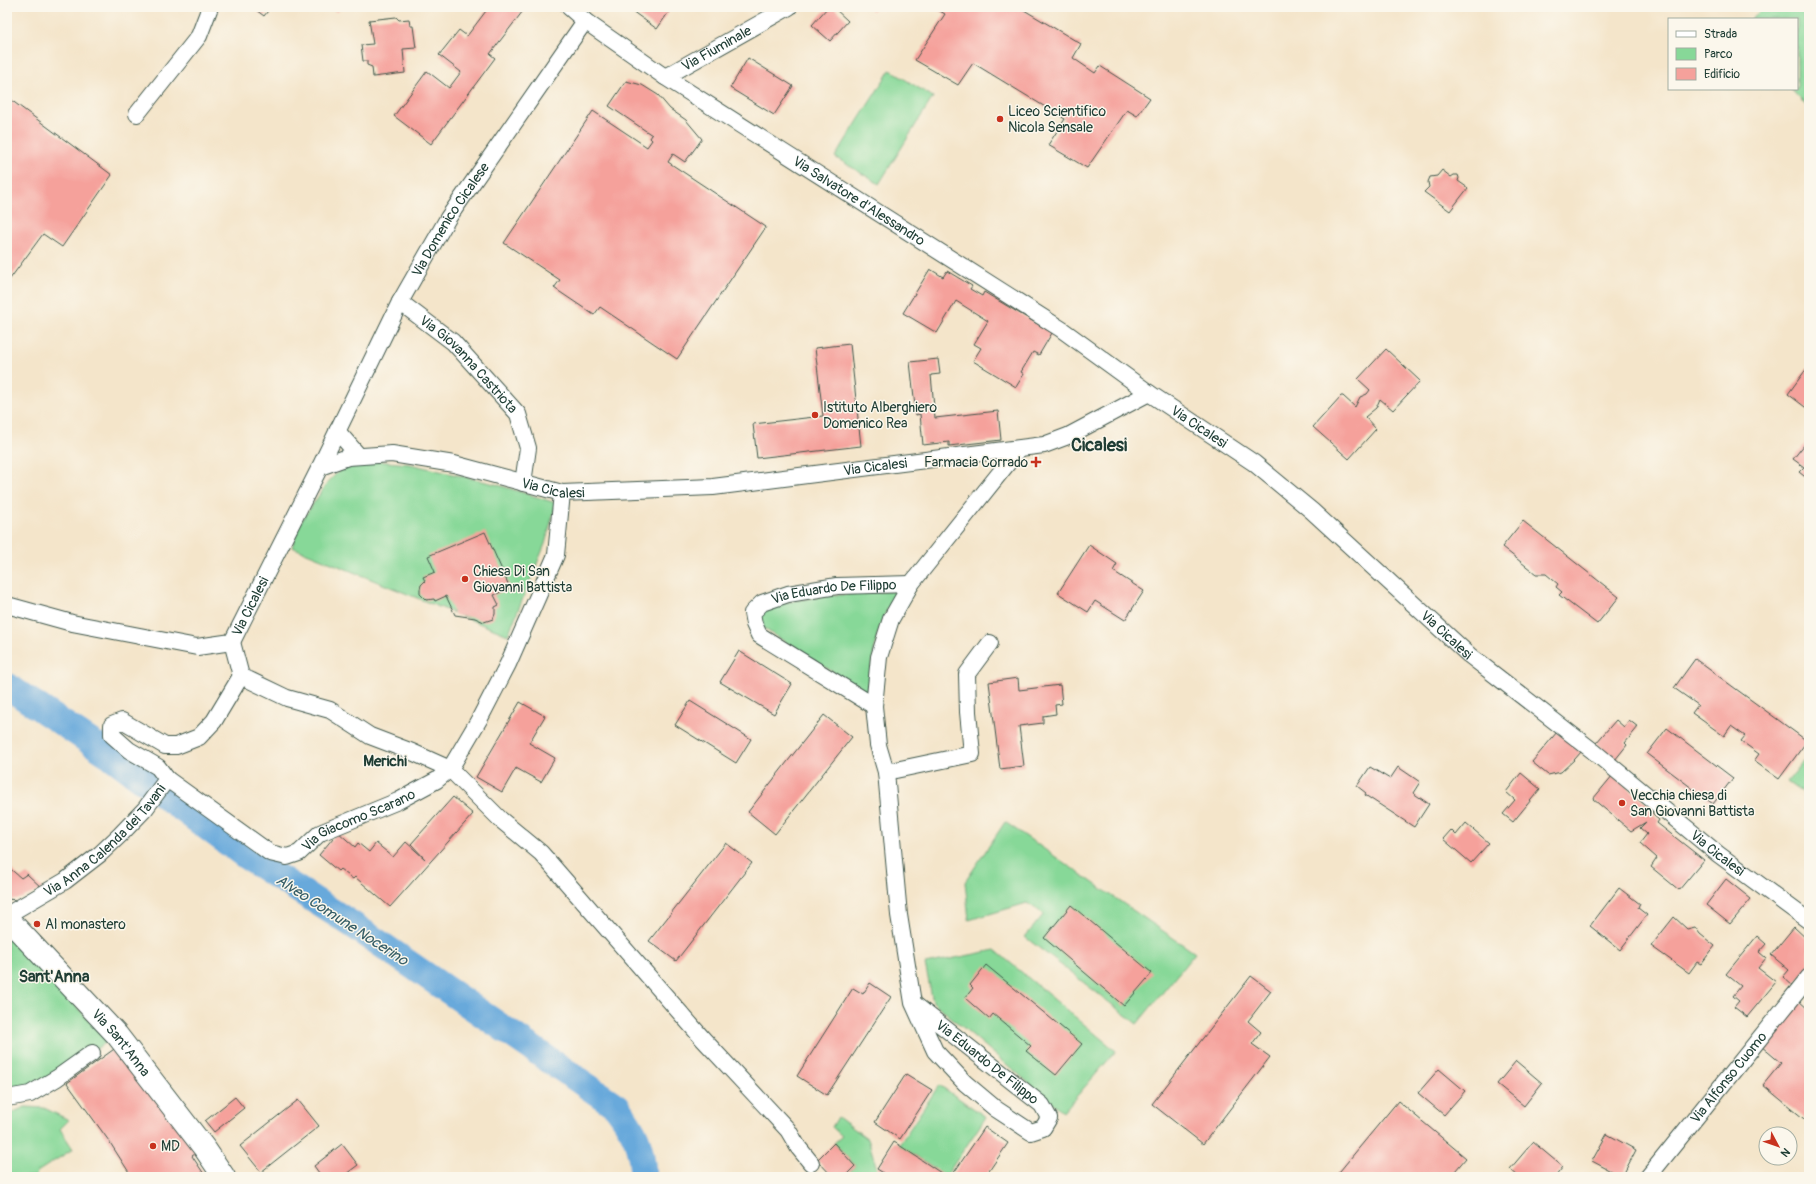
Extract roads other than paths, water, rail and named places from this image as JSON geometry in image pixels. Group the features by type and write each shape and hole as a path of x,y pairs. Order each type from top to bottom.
{"main road":[{"name":"Via Sant'Anna","path":"7,918 117,1035 205,1149 224,1177"}],"street":[{"path":"137,114 199,36 210,7"},
{"name":"Via Fiuminale","path":"665,77 789,7"},
{"name":"Via Salvatore d'Alessandro","path":"576,12 665,77 1061,329 1149,393"},
{"name":"Via Domenico Cicalese","path":"320,467 400,302 448,218 576,12"},
{"name":"Via Giovanna Castriota","path":"400,302 453,342 518,414 528,448 523,484"},
{"name":"Via Cicalesi","path":"7,605 72,623 197,647 232,642 320,467 358,455 392,454 454,464 523,484 562,493 713,487 1044,445 1068,436 1149,393 1254,463 1312,511 1469,655 1596,754 1718,854 1809,921"},
{"path":"337,431 358,455"},
{"name":"Via Eduardo De Filippo","path":"913,1003 1042,1105 1049,1118 1043,1128 1031,1132 996,1109 965,1083 935,1051 913,1003 899,915 886,772 878,745 874,706 879,657 891,619 911,584 1019,449"},
{"name":"Via Giacomo Scarano","path":"165,782 270,853 287,857 299,853 320,833 398,802 437,780 450,769 480,718 508,664 556,555 562,493"},
{"name":"Via Eduardo De Filippo","path":"874,706 759,635 754,624 752,613 762,603 788,594 837,586 911,584"},
{"path":"232,642 241,676 287,698 330,710 370,736 412,752 450,769 501,820 541,853 703,1039 788,1130 798,1147 811,1163"},
{"path":"886,772 972,754 968,712 967,674 990,643"},
{"name":"Via Anna Calenda dei Tavani","path":"7,915 65,881 100,854 120,836 150,802 165,782 158,767 129,750 112,735 112,725 122,721 165,746 176,746 198,737 214,721 241,676"},
{"name":"Via Alfonso Cuomo","path":"1648,1177 1809,977"},
{"path":"7,1098 30,1094 57,1078 92,1053"}],"waterway":[{"name":"Alveo Comune Nocerino","path":"7,686 107,753 247,857 350,923 616,1106 633,1131 641,1156 643,1177"}],"place":[{"name":"Liceo Scientifico Nicola Sensale","path":"1000,119"},
{"name":"Istituto Alberghiero Domenico Rea","path":"815,415"},
{"name":"Farmacia Corrado","path":"1036,462"},
{"name":"Chiesa Di San Giovanni Battista","path":"465,579"},
{"name":"Vecchia chiesa di San Giovanni Battista","path":"1622,803"},
{"name":"Al monastero","path":"37,924"},
{"name":"MD","path":"153,1146"}],"district":[{"name":"Cicalesi","path":"1099,445"},
{"name":"Merichi","path":"385,761"},
{"name":"Sant'Anna","path":"54,976"}]}
